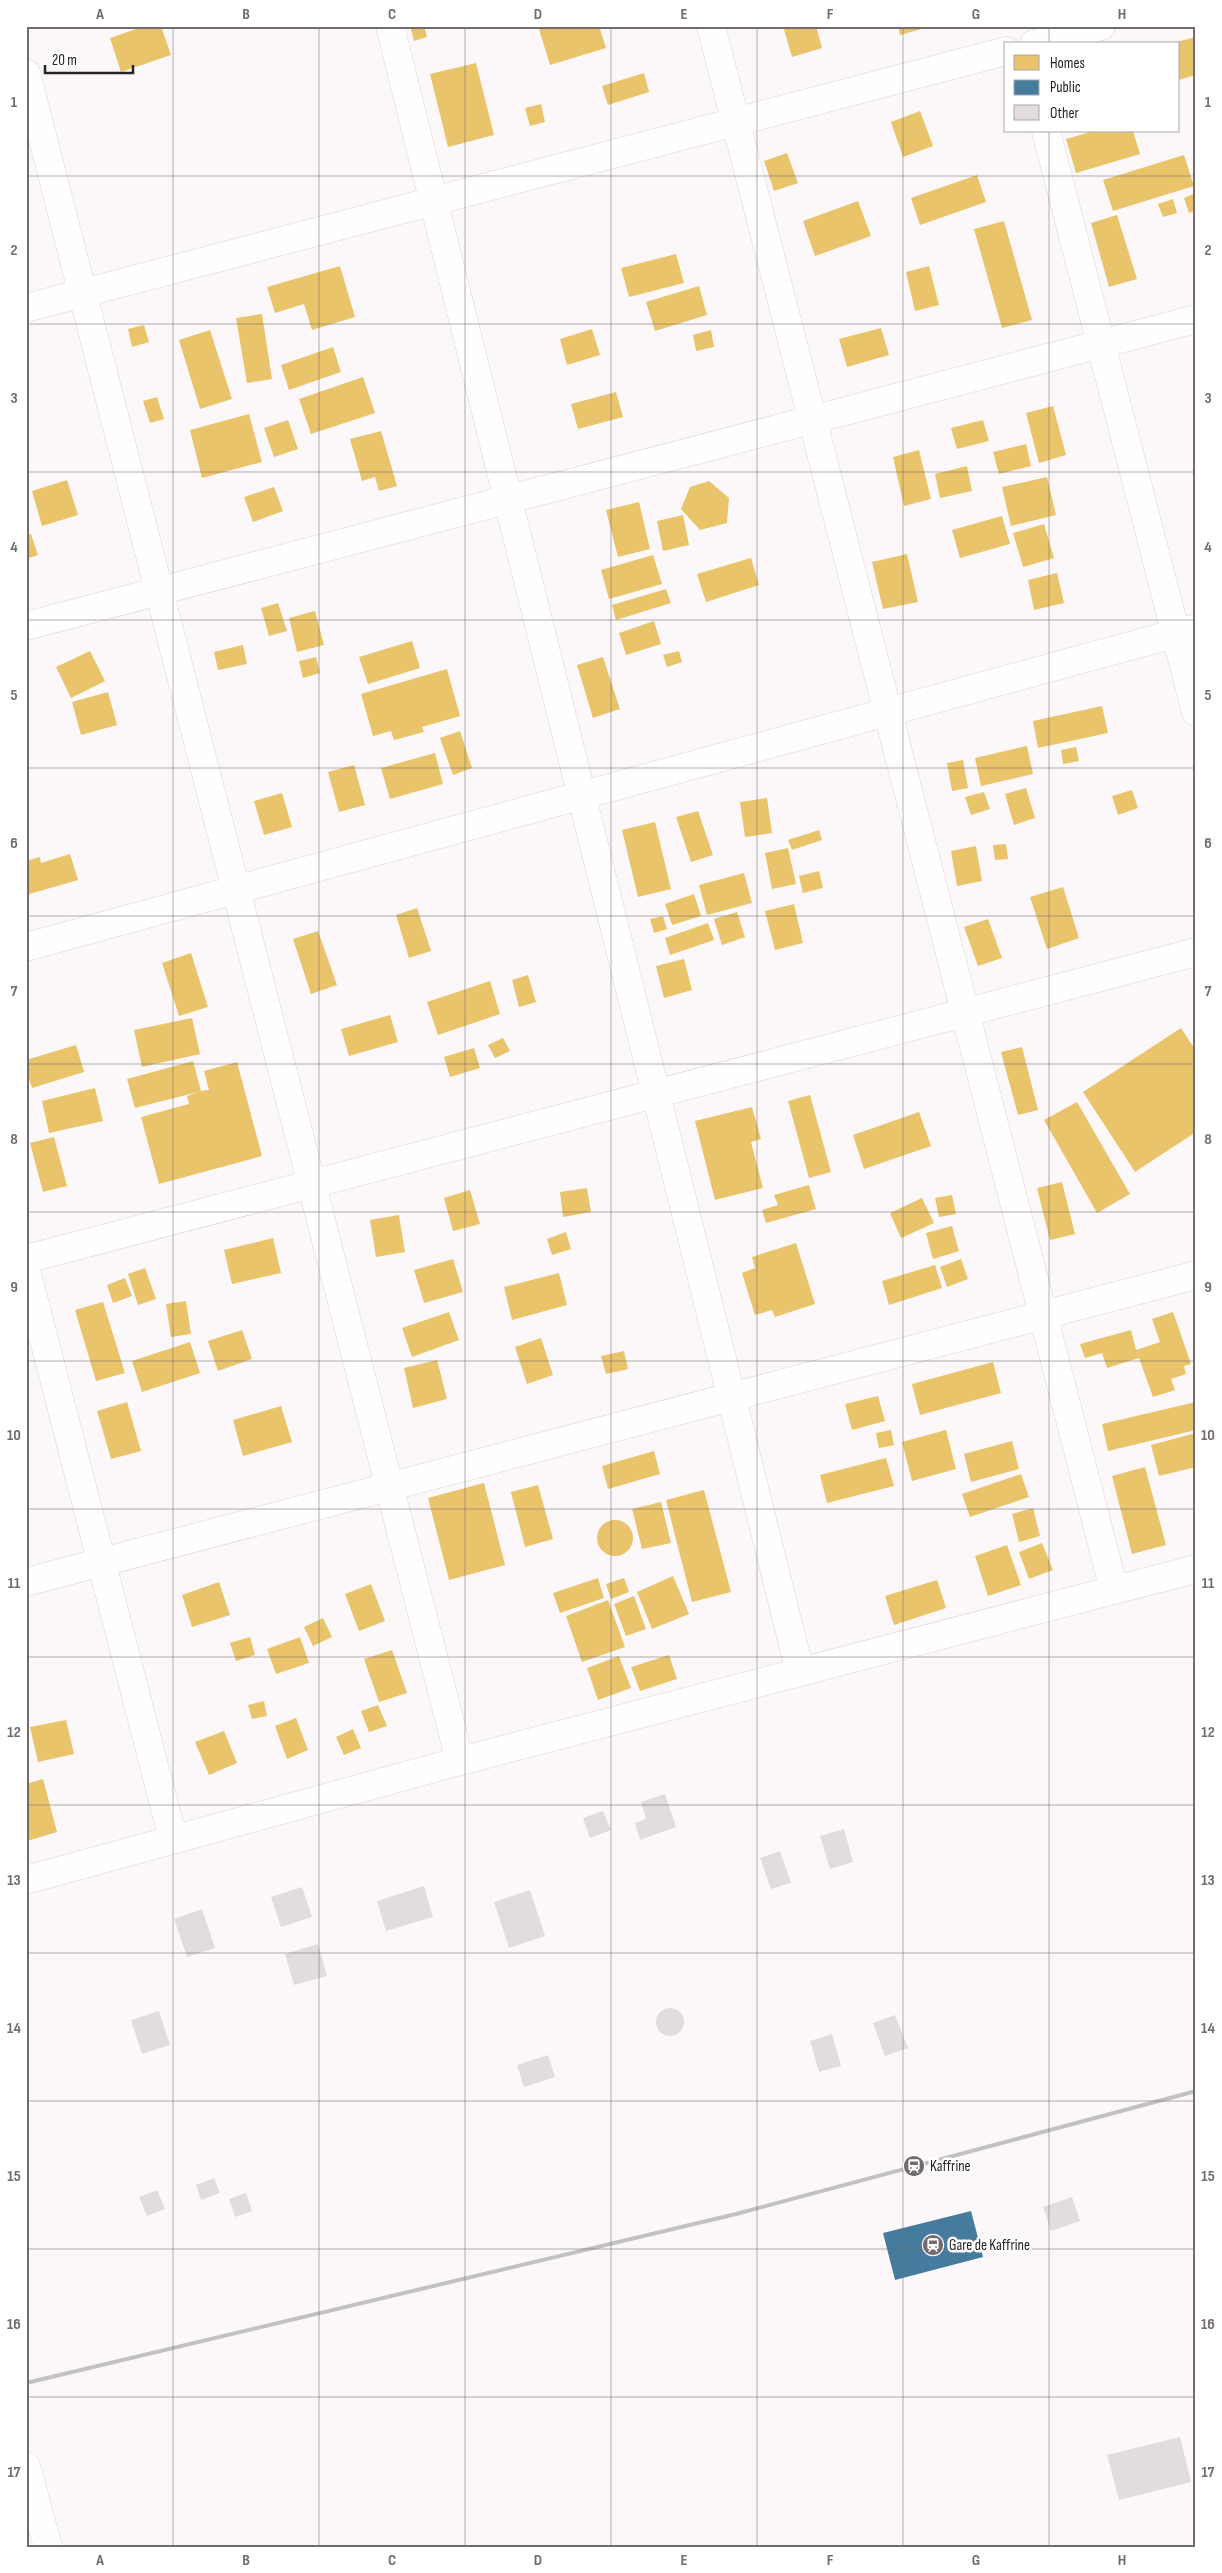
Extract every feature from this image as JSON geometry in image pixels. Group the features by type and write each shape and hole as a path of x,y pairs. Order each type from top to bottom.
{"street":[{"path":"390,26 800,1672"},
{"path":"711,26 1114,1590"},
{"path":"1019,26 1023,42"},
{"path":"1041,42 1101,26"},
{"path":"26,308 1004,52"},
{"path":"26,73 460,1761"},
{"path":"1046,132 1101,344 1186,631 1196,712"},
{"path":"26,626 1196,320"},
{"path":"26,947 1186,631"},
{"path":"26,1259 1196,952"},
{"path":"26,1270 173,1839"},
{"path":"26,1582 1196,1275"},
{"path":"26,1880 460,1761 1196,1569"},
{"path":"26,2466 48,2547"}],"building: Homes":[{"path":"145,26 161,26 171,55 121,72 110,38"},
{"path":"410,26 424,26 427,37 414,41"},
{"path":"538,26 599,26 606,48 550,65"},
{"path":"783,26 816,26 822,48 792,57"},
{"path":"898,26 929,26 929,27 900,35"},
{"path":"1196,37 1196,75 1180,79 1180,42 1176,42"},
{"path":"476,63 494,135 448,147 430,74"},
{"path":"644,73 649,92 608,105 602,86"},
{"path":"541,104 545,122 530,126 525,108"},
{"path":"920,111 933,146 903,157 891,122"},
{"path":"1090,132 1133,132 1140,154 1076,173 1066,139"},
{"path":"787,153 798,183 774,191 764,161"},
{"path":"1184,155 1194,186 1113,211 1103,180"},
{"path":"977,175 986,202 920,225 911,198"},
{"path":"1196,193 1196,210 1189,213 1184,198"},
{"path":"1173,199 1177,213 1163,217 1158,204"},
{"path":"858,201 871,236 815,256 803,221"},
{"path":"1117,215 1137,279 1109,287 1091,223"},
{"path":"1004,221 1032,320 1002,328 974,229"},
{"path":"676,254 684,283 629,297 621,268"},
{"path":"340,266 355,317 312,330 304,304 275,313 267,287"},
{"path":"929,266 939,305 915,311 906,272"},
{"path":"699,286 707,315 655,331 646,302"},
{"path":"262,314 272,379 247,383 236,318"},
{"path":"144,325 149,342 132,347 128,329"},
{"path":"881,328 889,355 847,367 839,339"},
{"path":"592,329 600,355 567,365 560,339"},
{"path":"210,330 232,399 200,409 179,340"},
{"path":"711,330 714,347 696,351 693,335"},
{"path":"333,347 341,372 289,390 281,365"},
{"path":"363,377 375,413 311,434 299,399"},
{"path":"616,392 623,417 578,429 571,404"},
{"path":"157,397 164,419 150,423 143,401"},
{"path":"1053,406 1066,455 1039,463 1026,413"},
{"path":"249,414 262,462 202,478 190,430"},
{"path":"288,420 298,449 274,457 264,428"},
{"path":"983,420 989,441 957,449 951,428"},
{"path":"381,431 397,486 379,491 375,477 362,481 350,439"},
{"path":"1026,444 1031,466 999,474 993,452"},
{"path":"919,450 931,499 904,506 893,457"},
{"path":"967,466 972,491 940,498 935,474"},
{"path":"1047,477 1056,515 1011,526 1002,487"},
{"path":"67,480 78,515 42,526 32,491"},
{"path":"709,481 729,498 727,523 700,530 681,509 690,487"},
{"path":"274,487 283,511 253,522 244,497"},
{"path":"639,502 650,549 618,557 606,510"},
{"path":"683,515 689,545 663,551 657,521"},
{"path":"1002,516 1010,544 960,558 952,530"},
{"path":"1044,524 1054,558 1023,567 1013,533"},
{"path":"31,534 38,555 26,559 26,536"},
{"path":"907,554 918,602 883,609 872,562"},
{"path":"653,555 662,584 609,599 601,570"},
{"path":"751,558 759,585 706,602 697,574"},
{"path":"1057,573 1064,603 1034,610 1028,580"},
{"path":"666,589 671,603 616,620 612,605"},
{"path":"278,603 287,631 269,636 261,608"},
{"path":"315,611 324,645 297,652 289,618"},
{"path":"654,621 661,644 626,655 619,633"},
{"path":"412,641 420,668 368,684 359,657"},
{"path":"243,645 247,664 218,670 214,652"},
{"path":"90,651 105,681 71,698 56,667"},
{"path":"679,651 682,662 667,667 663,655"},
{"path":"316,657 320,673 303,678 299,661"},
{"path":"603,657 620,709 593,718 577,665"},
{"path":"447,669 460,716 422,727 424,732 394,740 391,731 373,736 361,694"},
{"path":"108,692 117,725 81,735 72,702"},
{"path":"1102,706 1108,733 1038,748 1033,721"},
{"path":"460,731 472,768 453,775 440,738"},
{"path":"1027,746 1033,774 981,786 975,758"},
{"path":"1076,747 1079,761 1063,764 1061,750"},
{"path":"435,753 443,784 390,799 381,768"},
{"path":"963,760 968,788 952,791 947,763"},
{"path":"354,765 365,805 339,812 328,772"},
{"path":"1026,788 1035,818 1014,825 1005,794"},
{"path":"1132,790 1138,808 1118,815 1112,796"},
{"path":"984,792 990,809 971,815 965,797"},
{"path":"282,793 292,827 264,835 254,801"},
{"path":"767,798 772,833 745,837 740,802"},
{"path":"698,811 713,855 691,862 676,817"},
{"path":"655,822 671,889 638,897 622,830"},
{"path":"819,830 822,840 792,850 788,840"},
{"path":"1006,844 1008,859 995,860 993,845"},
{"path":"976,846 982,881 957,886 951,851"},
{"path":"788,848 796,884 772,889 765,853"},
{"path":"70,854 78,880 26,895 26,861 40,857 41,863"},
{"path":"819,871 823,888 803,893 799,876"},
{"path":"744,873 752,903 707,915 699,885"},
{"path":"1063,887 1079,938 1047,949 1030,897"},
{"path":"694,894 701,916 672,925 665,904"},
{"path":"794,904 803,943 775,950 765,911"},
{"path":"417,908 431,951 409,958 396,915"},
{"path":"737,912 745,937 722,945 714,919"},
{"path":"663,916 667,929 654,933 650,919"},
{"path":"988,919 1002,958 978,966 964,927"},
{"path":"708,923 714,940 670,955 665,938"},
{"path":"318,931 337,985 311,994 293,939"},
{"path":"191,953 208,1007 179,1016 162,963"},
{"path":"684,959 692,990 664,998 656,966"},
{"path":"528,975 536,1002 519,1007 512,980"},
{"path":"490,981 500,1014 438,1035 427,1002"},
{"path":"390,1015 398,1042 349,1056 341,1029"},
{"path":"192,1018 200,1054 142,1067 134,1030"},
{"path":"1181,1028 1196,1051 1196,1132 1135,1172 1083,1092"},
{"path":"503,1038 510,1051 495,1058 488,1045"},
{"path":"76,1045 84,1072 32,1088 26,1070 26,1060"},
{"path":"1022,1047 1038,1110 1018,1115 1001,1052"},
{"path":"474,1048 480,1068 450,1077 444,1057"},
{"path":"193,1061 201,1091 209,1090 204,1071 237,1062 262,1156 159,1184 141,1117 189,1104 187,1096 198,1092 135,1108 127,1079"},
{"path":"95,1088 103,1121 49,1133 42,1101"},
{"path":"810,1095 831,1172 809,1178 788,1101"},
{"path":"1077,1102 1130,1194 1097,1213 1044,1120"},
{"path":"752,1107 761,1139 751,1142 763,1188 715,1200 695,1121"},
{"path":"919,1112 931,1146 864,1169 853,1135"},
{"path":"54,1137 67,1186 43,1192 30,1143"},
{"path":"1062,1182 1075,1234 1050,1240 1037,1188"},
{"path":"809,1185 816,1209 766,1223 762,1210 778,1205 774,1195"},
{"path":"587,1188 591,1212 563,1217 560,1192"},
{"path":"470,1190 480,1224 453,1231 444,1198"},
{"path":"952,1195 956,1214 939,1217 935,1198"},
{"path":"922,1198 934,1223 901,1238 890,1213"},
{"path":"399,1215 405,1252 376,1257 370,1220"},
{"path":"952,1226 959,1251 933,1259 926,1233"},
{"path":"566,1232 571,1249 552,1255 547,1239"},
{"path":"273,1238 281,1273 232,1284 224,1250"},
{"path":"796,1243 815,1304 775,1317 772,1310 755,1315 742,1273 755,1268 752,1257"},
{"path":"453,1259 463,1292 424,1303 414,1270"},
{"path":"961,1259 968,1279 947,1287 940,1267"},
{"path":"935,1265 942,1288 889,1305 882,1281"},
{"path":"145,1268 156,1299 138,1305 128,1274"},
{"path":"559,1273 567,1305 512,1320 504,1287"},
{"path":"125,1278 132,1296 113,1303 107,1285"},
{"path":"186,1301 191,1334 171,1337 166,1304"},
{"path":"103,1302 125,1373 96,1381 75,1310"},
{"path":"449,1312 459,1340 412,1357 402,1328"},
{"path":"1173,1312 1191,1364 1184,1366 1186,1374 1171,1379 1175,1390 1153,1397 1139,1358 1107,1368 1102,1353 1085,1358 1080,1344 1131,1330 1136,1350 1160,1342 1152,1319"},
{"path":"242,1330 252,1359 218,1371 208,1341"},
{"path":"541,1338 553,1375 527,1384 515,1347"},
{"path":"190,1342 200,1373 142,1392 132,1361"},
{"path":"624,1351 628,1369 606,1374 601,1356"},
{"path":"437,1360 447,1399 413,1408 404,1368"},
{"path":"993,1362 1001,1393 920,1415 912,1384"},
{"path":"878,1396 885,1421 852,1430 845,1404"},
{"path":"127,1402 141,1451 111,1459 97,1411"},
{"path":"1196,1402 1196,1430 1108,1451 1102,1424"},
{"path":"281,1406 292,1442 243,1456 233,1420"},
{"path":"891,1430 894,1445 879,1448 876,1433"},
{"path":"946,1430 956,1469 912,1481 902,1442"},
{"path":"1196,1433 1196,1467 1159,1476 1151,1445"},
{"path":"1012,1441 1019,1469 971,1482 964,1454"},
{"path":"654,1451 660,1474 608,1489 602,1466"},
{"path":"886,1458 894,1486 827,1503 820,1475"},
{"path":"1145,1467 1166,1545 1132,1554 1112,1476"},
{"path":"1021,1474 1029,1497 970,1517 962,1494"},
{"path":"484,1483 505,1565 449,1580 428,1498"},
{"path":"538,1485 553,1539 525,1547 511,1492"},
{"path":"704,1490 731,1592 692,1602 666,1500"},
{"path":"661,1502 671,1543 642,1549 632,1509"},
{"path":"1033,1508 1040,1536 1019,1542 1012,1514"},
{"path":"615,1520 628,1525 633,1538 628,1551 615,1556 602,1551 597,1538 602,1525"},
{"path":"1042,1543 1053,1570 1029,1579 1019,1552"},
{"path":"1007,1545 1021,1585 988,1596 975,1556"},
{"path":"673,1576 689,1614 652,1629 637,1592"},
{"path":"598,1578 604,1598 560,1613 553,1593"},
{"path":"624,1578 629,1592 611,1599 606,1584"},
{"path":"937,1580 946,1608 894,1625 885,1596"},
{"path":"219,1582 230,1615 192,1627 182,1595"},
{"path":"371,1584 385,1621 359,1631 345,1594"},
{"path":"634,1596 646,1629 626,1636 614,1604"},
{"path":"608,1600 625,1647 582,1662 566,1616"},
{"path":"323,1618 332,1637 313,1646 304,1627"},
{"path":"250,1637 255,1655 236,1661 230,1643"},
{"path":"300,1637 309,1663 276,1674 267,1649"},
{"path":"392,1650 407,1693 379,1702 364,1659"},
{"path":"669,1655 677,1679 640,1691 631,1667"},
{"path":"619,1656 631,1688 598,1700 587,1668"},
{"path":"264,1701 267,1716 252,1719 248,1705"},
{"path":"378,1705 387,1726 369,1732 361,1711"},
{"path":"296,1718 308,1750 287,1759 275,1726"},
{"path":"66,1720 74,1754 38,1762 30,1727"},
{"path":"353,1729 361,1748 344,1755 336,1737"},
{"path":"224,1731 237,1763 209,1775 195,1742"},
{"path":"43,1779 57,1832 27,1841 26,1784"}],"building: Public":[{"name":"Gare de Kaffrine","path":"971,2211 983,2257 895,2280 883,2233"}],"building: Other":[{"path":"665,1794 676,1827 640,1840 635,1823 646,1819 641,1802"},
{"path":"603,1811 611,1830 590,1838 583,1818"},
{"path":"844,1829 853,1862 830,1869 820,1836"},
{"path":"780,1851 791,1883 771,1889 760,1858"},
{"path":"424,1886 433,1917 386,1931 377,1901"},
{"path":"302,1887 312,1917 281,1927 271,1897"},
{"path":"530,1890 545,1936 509,1948 494,1902"},
{"path":"202,1909 215,1948 187,1957 174,1919"},
{"path":"318,1944 327,1976 294,1985 285,1954"},
{"path":"670,2008 680,2012 684,2022 680,2032 670,2036 660,2032 656,2022 660,2012"},
{"path":"159,2011 170,2045 142,2054 131,2020"},
{"path":"895,2015 908,2048 885,2056 873,2023"},
{"path":"832,2034 841,2066 819,2072 810,2041"},
{"path":"548,2055 555,2077 524,2087 517,2065"},
{"path":"214,2178 220,2193 201,2200 196,2185"},
{"path":"157,2190 165,2209 147,2216 139,2197"},
{"path":"246,2193 252,2211 235,2217 229,2199"},
{"path":"1072,2197 1080,2221 1051,2231 1043,2207"},
{"path":"1180,2437 1191,2482 1119,2500 1107,2455"}],"railway":[{"path":"26,2383 736,2214 1196,2091"}],"place":[{"name":"Kaffrine","path":"914,2166"},
{"name":"Gare de Kaffrine","path":"933,2245"}]}
